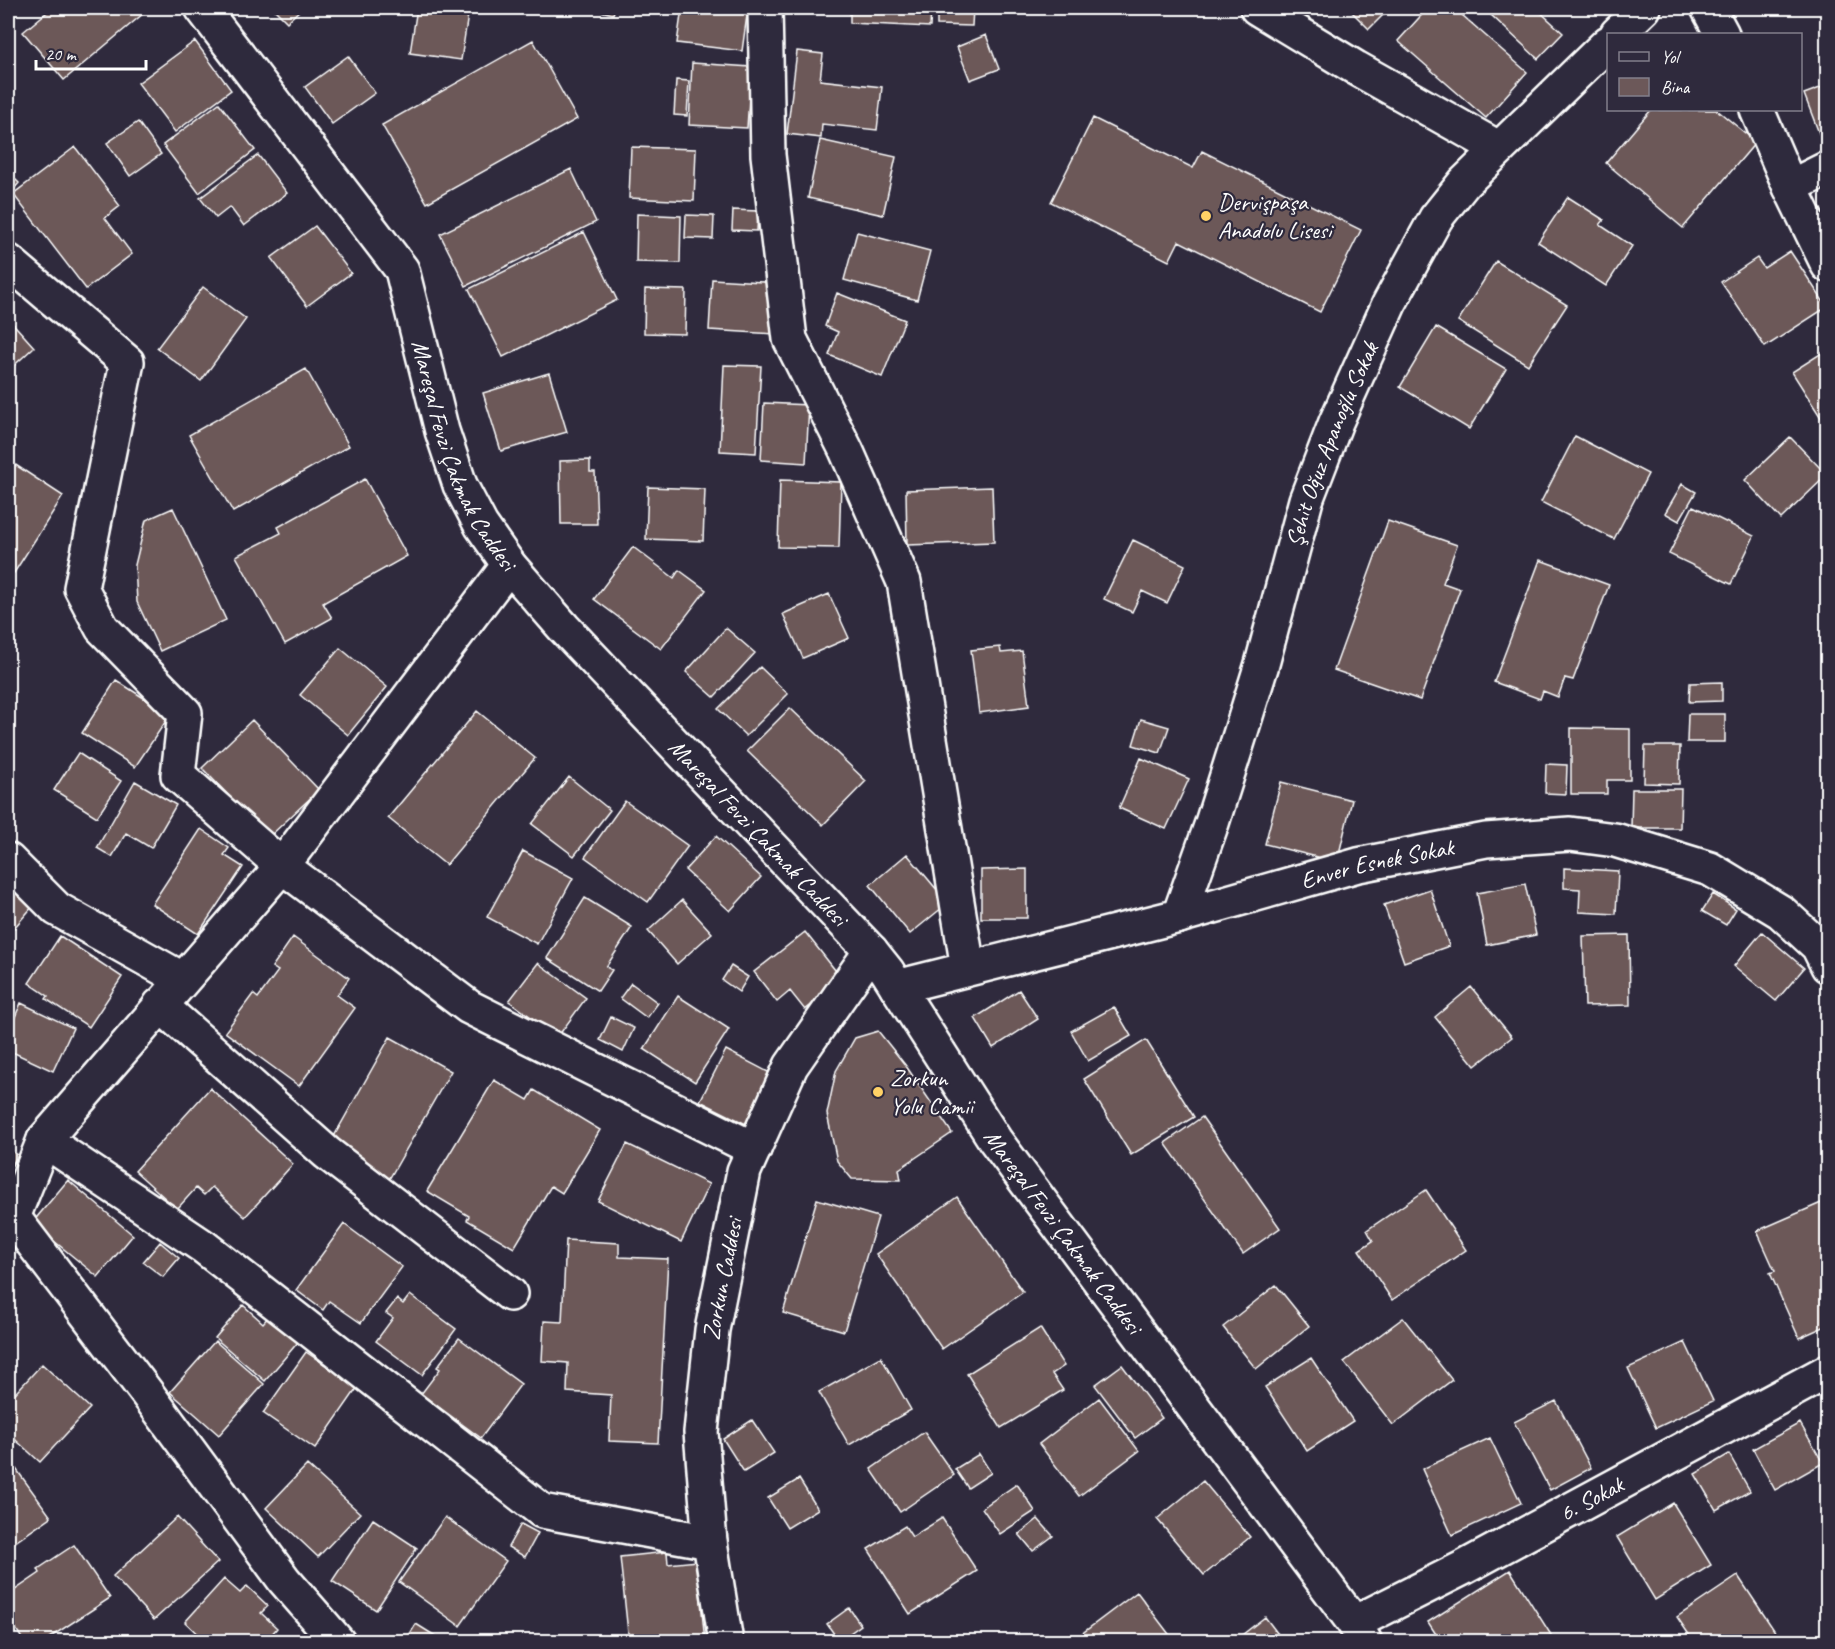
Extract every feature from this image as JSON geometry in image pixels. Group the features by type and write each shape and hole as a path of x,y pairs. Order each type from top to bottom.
{"street":[{"name":"Mareşal Fevzi Çakmak Caddesi","path":"202,8 402,270 442,431 460,485 481,525 508,565 564,628 871,951 897,987 994,1140 1359,1632"},
{"path":"765,8 768,155 790,339 846,450 904,582 968,969"},
{"path":"1618,33 1644,8"},
{"path":"1708,8 1721,33"},
{"path":"1271,10 1356,68 1498,148"},
{"name":"Şehit Oğuz Apanoğlu Sokak","path":"1179,916 1212,823 1262,664 1306,500 1335,422 1389,304 1436,218 1464,183 1607,44"},
{"path":"1757,111 1790,188 1827,266"},
{"path":"1790,188 1827,168"},
{"path":"8,261 127,362 81,588 102,628 185,713 178,776 282,866 469,1007 754,1149"},
{"path":"338,1641 284,1580 146,1392 10,1219 44,1140 282,866 508,565"},
{"name":"Enver Esnek Sokak","path":"897,987 1179,916 1358,865 1486,840 1570,834 1615,840 1710,869 1781,912 1818,946 1827,966"},
{"path":"8,860 57,909 182,979"},
{"name":"Zorkun Caddesi","path":"726,1641 710,1542 701,1432 712,1330 744,1171 791,1066 871,951"},
{"path":"160,1005 327,1153 510,1294"},
{"path":"44,1140 204,1247 542,1511 710,1542"},
{"name":"6. Sokak","path":"1359,1632 1588,1501 1827,1371"}],"building":[{"path":"52,8 150,8 64,80 23,32"},
{"path":"273,8 302,8 287,22"},
{"path":"417,8 469,8 461,60 410,53"},
{"path":"588,8 615,8 613,14"},
{"path":"682,8 748,8 742,51 677,43"},
{"path":"850,8 931,8 930,27 850,23"},
{"path":"937,8 973,8 972,26 937,25"},
{"path":"1348,8 1390,8 1369,29"},
{"path":"1428,8 1454,8 1527,72 1486,118 1398,41"},
{"path":"1497,8 1536,8 1563,33 1538,59 1490,14"},
{"path":"986,35 999,69 970,80 957,47"},
{"path":"533,40 577,119 427,203 382,125"},
{"path":"195,41 231,90 175,132 138,83"},
{"path":"797,51 823,54 820,80 882,87 877,130 822,124 821,138 787,134"},
{"path":"348,56 375,93 332,124 305,87"},
{"path":"692,63 751,67 747,128 689,125"},
{"path":"676,80 689,81 687,116 674,115"},
{"path":"1828,85 1828,145 1824,146 1804,94"},
{"path":"219,103 255,150 199,193 163,145"},
{"path":"1650,111 1718,111 1756,142 1683,228 1606,163"},
{"name":"Dervişpaşa Anadolu Lisesi","path":"1093,118 1193,168 1202,151 1361,230 1320,312 1179,241 1169,261 1051,202"},
{"path":"138,122 161,154 130,176 107,143"},
{"path":"820,140 896,157 883,215 808,198"},
{"path":"75,147 120,206 105,218 132,254 86,289 13,194"},
{"path":"631,147 696,149 694,201 629,198"},
{"path":"258,155 287,193 244,226 230,207 216,218 200,198"},
{"path":"571,169 596,222 466,286 440,234"},
{"path":"8,172 19,183 8,196"},
{"path":"1568,197 1604,220 1600,225 1632,246 1606,286 1538,242"},
{"path":"733,210 758,211 757,231 732,230"},
{"path":"637,214 681,216 680,263 636,262"},
{"path":"686,215 714,216 713,239 685,238"},
{"path":"315,226 351,273 307,306 271,258"},
{"path":"584,232 617,300 503,357 469,289"},
{"path":"857,232 930,251 917,300 844,280"},
{"path":"1790,251 1827,307 1765,347 1721,282 1757,258 1764,268"},
{"path":"1496,261 1567,305 1528,365 1458,321"},
{"path":"712,279 780,283 776,334 709,330"},
{"path":"203,287 246,319 201,381 157,348"},
{"path":"645,289 686,290 685,334 644,333"},
{"path":"837,293 905,320 882,377 829,355 838,332 825,326"},
{"path":"8,318 34,347 8,371"},
{"path":"1436,327 1506,369 1469,429 1400,387"},
{"path":"1828,349 1828,422 1825,424 1792,372"},
{"path":"724,365 761,366 756,453 720,451"},
{"path":"306,369 349,446 233,512 189,435"},
{"path":"549,373 567,432 501,451 483,393"},
{"path":"764,403 809,405 806,463 761,460"},
{"path":"1575,436 1648,474 1614,539 1541,502"},
{"path":"1790,437 1827,475 1781,519 1745,480"},
{"path":"8,460 63,496 14,573 8,569"},
{"path":"590,460 590,472 595,472 597,524 561,524 560,461"},
{"path":"365,479 407,556 323,603 332,618 285,644 236,556 281,533 278,527"},
{"path":"780,480 841,482 839,548 778,547"},
{"path":"1682,484 1696,492 1679,521 1665,513"},
{"path":"648,487 705,489 703,541 646,539"},
{"path":"992,487 994,542 907,545 906,490"},
{"path":"1693,506 1754,536 1731,584 1669,554"},
{"path":"173,508 226,620 160,651 137,602 135,565 146,520"},
{"path":"1388,521 1457,545 1443,583 1460,589 1420,700 1334,670"},
{"path":"1133,540 1185,565 1167,603 1142,591 1132,612 1104,599"},
{"path":"633,547 674,578 679,570 706,590 661,649 594,599"},
{"path":"1540,560 1609,585 1573,680 1565,678 1558,697 1543,691 1540,699 1494,682"},
{"path":"829,594 849,638 803,658 783,614"},
{"path":"726,628 755,653 714,697 686,672"},
{"path":"1000,647 1001,653 1022,651 1029,706 979,713 971,650"},
{"path":"340,648 387,687 348,735 300,695"},
{"path":"760,667 788,694 746,736 718,709"},
{"path":"116,680 170,715 135,767 82,733"},
{"path":"1722,682 1722,701 1689,702 1690,683"},
{"path":"790,708 866,781 823,825 747,751"},
{"path":"477,711 535,758 446,865 388,818"},
{"path":"1688,714 1725,714 1725,742 1687,742"},
{"path":"1141,719 1169,727 1160,753 1133,745"},
{"path":"252,720 319,790 269,837 202,768"},
{"path":"1571,728 1630,729 1630,780 1607,780 1607,794 1571,794"},
{"path":"1645,746 1680,746 1679,784 1644,783"},
{"path":"78,753 121,781 97,817 54,790"},
{"path":"1141,758 1189,779 1166,829 1119,808"},
{"path":"1546,764 1567,765 1566,794 1545,793"},
{"path":"569,777 610,810 574,856 532,824"},
{"path":"135,781 176,805 151,848 126,833 112,857 97,848"},
{"path":"1281,782 1352,800 1337,862 1265,844"},
{"path":"1632,789 1681,789 1680,828 1631,828"},
{"path":"625,801 688,846 648,902 585,857"},
{"path":"201,829 229,848 224,855 243,867 198,934 152,904"},
{"path":"716,836 761,877 730,911 685,870"},
{"path":"523,851 573,878 537,944 487,917"},
{"path":"907,854 948,903 910,934 870,885"},
{"path":"1564,868 1618,871 1616,914 1579,912 1580,889 1564,888"},
{"path":"1027,869 1027,918 981,918 981,870"},
{"path":"1525,884 1536,935 1487,945 1477,893"},
{"path":"8,885 33,906 8,935"},
{"path":"1430,889 1449,946 1404,962 1384,905"},
{"path":"1713,894 1736,909 1726,925 1702,911"},
{"path":"585,898 632,927 606,967 612,970 598,991 547,958"},
{"path":"682,900 712,933 677,964 648,931"},
{"path":"805,932 843,980 805,1010 790,991 777,1002 754,972"},
{"path":"1762,932 1804,968 1776,1001 1734,966"},
{"path":"1629,935 1630,1005 1585,1006 1583,936"},
{"path":"60,936 122,977 89,1027 46,999 48,996 29,983"},
{"path":"293,937 349,978 337,995 355,1008 299,1086 225,1032 253,994 258,998 278,971 272,967"},
{"path":"538,963 586,998 554,1042 545,1027 509,1001"},
{"path":"731,966 748,977 739,992 722,980"},
{"path":"631,983 658,1003 647,1018 620,998"},
{"path":"1471,987 1512,1037 1475,1066 1435,1017"},
{"path":"1019,990 1038,1019 993,1048 975,1018"},
{"path":"678,996 729,1029 695,1082 644,1049"},
{"path":"21,1003 73,1028 53,1071 8,1050 8,1033"},
{"path":"1114,1007 1131,1036 1088,1061 1071,1031"},
{"path":"611,1017 634,1028 623,1052 600,1040"},
{"name":"Zorkun Yolu Camii","path":"878,1031 906,1066 952,1133 899,1169 901,1180 852,1179 837,1161 827,1114 836,1071 855,1038"},
{"path":"390,1037 451,1071 388,1181 328,1147"},
{"path":"1146,1040 1194,1117 1131,1155 1084,1079"},
{"path":"726,1050 772,1074 746,1124 700,1101"},
{"path":"494,1080 528,1100 534,1090 600,1130 562,1193 551,1186 514,1248 467,1220 469,1216 427,1191"},
{"path":"210,1088 293,1164 245,1217 212,1187 204,1195 196,1188 177,1209 135,1171"},
{"path":"1202,1117 1280,1228 1243,1254 1165,1143"},
{"path":"627,1144 709,1184 681,1242 598,1201"},
{"path":"8,1149 18,1155 8,1172"},
{"path":"68,1180 133,1235 98,1277 32,1223"},
{"path":"1426,1190 1466,1250 1392,1300 1359,1250 1373,1241 1367,1230"},
{"path":"957,1197 1023,1292 942,1349 876,1254"},
{"path":"817,1199 878,1217 844,1331 783,1313"},
{"path":"1828,1200 1828,1325 1799,1338 1770,1273 1775,1271 1757,1231"},
{"path":"344,1224 402,1267 361,1323 329,1301 323,1310 296,1290"},
{"path":"566,1240 619,1243 619,1257 668,1259 658,1443 609,1441 611,1395 567,1392 568,1363 542,1361 544,1321 562,1322"},
{"path":"160,1242 179,1258 163,1277 143,1262"},
{"path":"1276,1285 1309,1326 1256,1369 1223,1327"},
{"path":"410,1295 456,1329 422,1375 376,1341 393,1318 386,1313 397,1299 403,1304"},
{"path":"243,1305 263,1323 270,1315 299,1341 265,1381 215,1338"},
{"path":"1403,1318 1452,1380 1393,1425 1344,1362"},
{"path":"1040,1328 1064,1366 1052,1374 1063,1390 1001,1428 967,1374"},
{"path":"459,1338 521,1384 481,1438 421,1394 440,1369 437,1367"},
{"path":"215,1341 264,1384 219,1435 170,1392"},
{"path":"1685,1342 1713,1401 1656,1428 1628,1368"},
{"path":"306,1352 358,1387 315,1449 263,1413"},
{"path":"881,1357 911,1410 849,1445 819,1392"},
{"path":"1311,1358 1353,1421 1307,1451 1265,1387"},
{"path":"42,1364 90,1408 40,1462 8,1433 8,1401"},
{"path":"1122,1365 1162,1418 1135,1438 1095,1385"},
{"path":"1099,1398 1139,1451 1079,1496 1039,1444"},
{"path":"1556,1401 1591,1468 1550,1490 1514,1422"},
{"path":"752,1420 774,1453 744,1472 723,1439"},
{"path":"1800,1423 1823,1463 1775,1490 1753,1449"},
{"path":"924,1432 954,1475 900,1512 871,1469"},
{"path":"1490,1438 1521,1503 1452,1535 1422,1469"},
{"path":"979,1454 991,1473 968,1488 955,1469"},
{"path":"1729,1454 1750,1491 1716,1510 1695,1474"},
{"path":"307,1465 360,1513 318,1557 266,1508"},
{"path":"14,1466 51,1517 8,1547 8,1470"},
{"path":"799,1479 818,1509 787,1528 768,1498"},
{"path":"1203,1481 1250,1537 1204,1575 1157,1519"},
{"path":"1017,1484 1035,1511 1000,1534 982,1508"},
{"path":"1673,1503 1711,1565 1655,1600 1617,1537"},
{"path":"177,1517 218,1562 154,1620 113,1576"},
{"path":"445,1517 506,1561 460,1626 399,1582"},
{"path":"942,1518 977,1571 910,1614 868,1549 905,1526 912,1537"},
{"path":"373,1519 417,1548 376,1610 332,1581"},
{"path":"1038,1519 1053,1536 1033,1551 1019,1534"},
{"path":"521,1524 538,1533 525,1557 508,1547"},
{"path":"74,1545 110,1598 43,1642 24,1642 8,1616 8,1595 40,1573 38,1569"},
{"path":"667,1552 668,1564 697,1561 705,1642 629,1642 620,1557"},
{"path":"1510,1570 1553,1638 1547,1642 1441,1642 1428,1622"},
{"path":"1738,1576 1782,1642 1694,1642 1677,1617"},
{"path":"224,1579 240,1593 247,1586 268,1606 261,1613 277,1628 265,1642 206,1642 185,1622"},
{"path":"1137,1592 1175,1642 1085,1642 1080,1635"},
{"path":"849,1608 861,1625 839,1641 827,1624"},
{"path":"1265,1617 1284,1642 1233,1642"},
{"path":"416,1624 445,1642 405,1642"}],"place":[{"name":"Dervişpaşa Anadolu Lisesi","path":"1206,216"},
{"name":"Zorkun Yolu Camii","path":"878,1092"}]}
